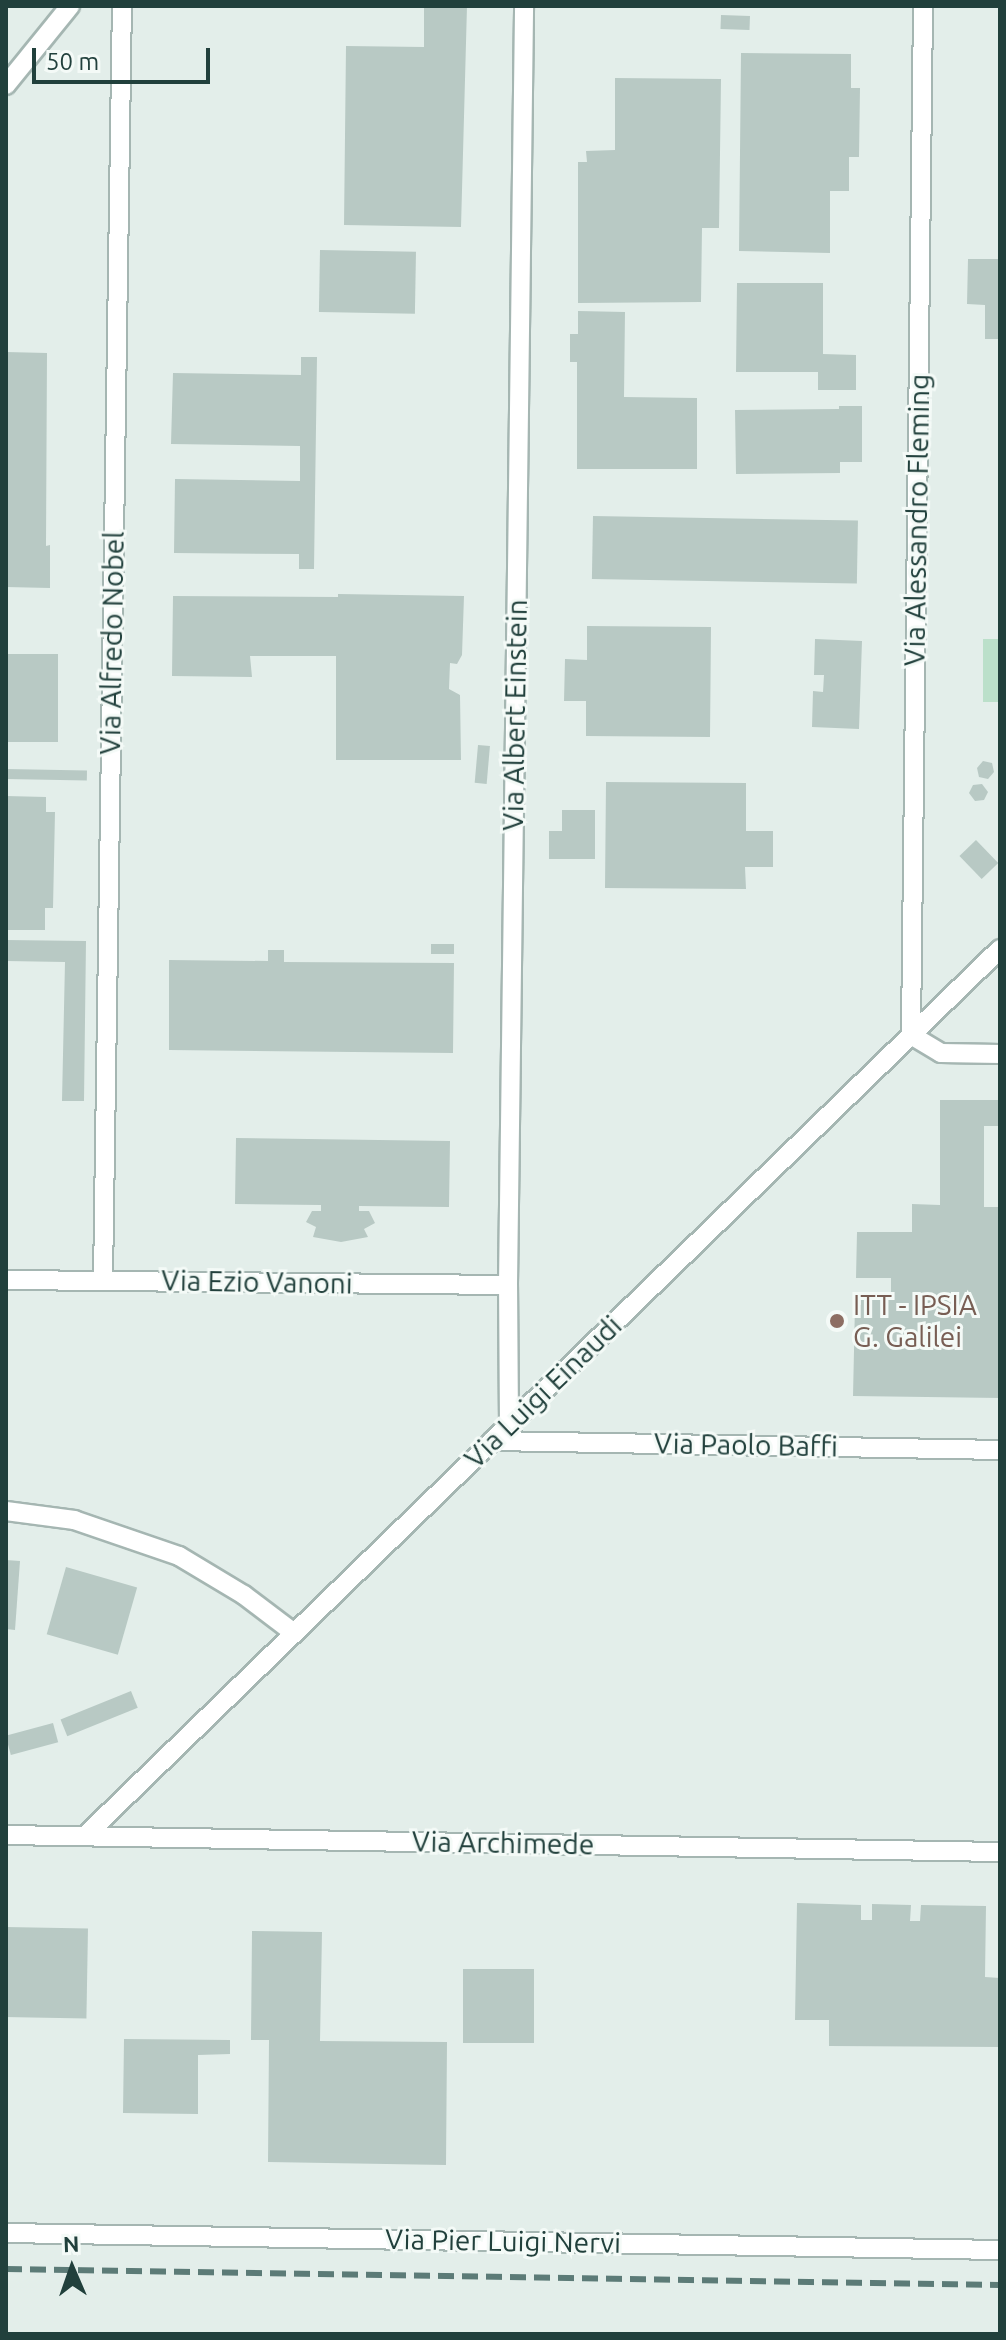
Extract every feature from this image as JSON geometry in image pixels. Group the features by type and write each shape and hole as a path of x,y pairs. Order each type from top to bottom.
{"street":[{"path":"6,85 70,6"},
{"name":"Via Alfredo Nobel","path":"103,1280 122,6"},
{"name":"Via Albert Einstein","path":"509,1424 508,1285 524,6"},
{"name":"Via Alessandro Fleming","path":"911,1035 923,6"},
{"name":"Via Luigi Einaudi","path":"86,1835 1000,949"},
{"path":"911,1035 941,1053 1000,1054"},
{"name":"Via Ezio Vanoni","path":"6,1280 508,1285"},
{"name":"Via Paolo Baffi","path":"492,1441 1000,1450"},
{"path":"6,1511 74,1520 179,1556 244,1595 294,1633"},
{"name":"Via Archimede","path":"6,1835 1000,1852"},
{"name":"Via Pier Luigi Nervi","path":"6,2233 1000,2250"}],"green space":[{"path":"983,639 1000,639 1000,702 983,702"}],"building":[{"path":"424,6 467,6 461,227 344,225 346,46 424,47"},
{"path":"721,15 750,16 749,30 721,29"},
{"path":"741,53 851,54 851,88 860,88 859,157 849,157 849,191 830,191 830,253 739,251"},
{"path":"615,78 721,79 719,228 702,228 701,302 578,303 578,162 587,162 586,151 615,150"},
{"path":"320,250 416,252 415,314 319,312"},
{"path":"968,259 1000,259 1000,339 985,339 985,305 967,304"},
{"path":"737,283 823,283 823,354 856,355 856,390 818,390 818,372 736,372"},
{"path":"578,311 625,312 624,397 697,398 697,469 577,469 577,362 570,362 570,334 578,334"},
{"path":"6,352 47,353 46,546 50,545 50,588 6,587"},
{"path":"301,357 317,357 314,569 299,569 299,554 174,553 175,479 300,481 300,446 171,444 173,373 301,375"},
{"path":"839,406 862,406 862,462 840,462 840,473 736,474 735,410 839,409"},
{"path":"593,516 858,521 857,584 592,579"},
{"path":"338,594 464,596 462,655 457,664 450,663 449,689 460,695 461,760 336,760 336,656 250,656 252,677 172,676 173,596 338,597"},
{"path":"587,626 711,627 710,737 586,736 586,701 564,701 565,659 587,660"},
{"path":"815,639 862,641 859,729 812,727 813,691 823,692 824,675 814,675"},
{"path":"6,654 58,654 58,742 6,742"},
{"path":"478,745 490,746 487,784 475,783"},
{"path":"983,761 992,763 994,772 988,779 979,777 977,768"},
{"path":"6,769 87,770 87,780 6,779"},
{"path":"606,782 746,783 746,831 773,831 773,867 745,867 746,889 605,888"},
{"path":"982,784 988,792 984,800 975,801 969,793 973,785"},
{"path":"6,796 46,797 46,812 55,812 53,908 45,908 45,930 6,930"},
{"path":"562,810 595,810 595,859 549,859 549,831 562,831"},
{"path":"976,840 998,863 982,879 959,856"},
{"path":"6,940 86,941 84,1101 62,1101 65,962 6,961"},
{"path":"431,944 454,944 454,954 431,954"},
{"path":"268,950 284,950 284,962 454,963 453,1053 169,1050 169,960 268,961"},
{"path":"940,1100 1000,1100 1000,1126 984,1126 984,1207 1000,1207 1000,1398 853,1396 855,1304 861,1305 861,1296 891,1296 891,1278 856,1278 857,1232 912,1232 912,1204 940,1205"},
{"path":"236,1138 450,1141 449,1207 359,1206 359,1211 369,1211 375,1223 364,1229 368,1237 341,1242 313,1237 316,1227 306,1222 312,1211 321,1211 321,1205 235,1204"},
{"path":"6,1560 20,1561 15,1630 6,1629"},
{"path":"66,1567 137,1587 118,1655 47,1634"},
{"path":"131,1691 138,1708 67,1736 61,1719"},
{"path":"53,1723 58,1742 11,1755 6,1736"},
{"path":"797,1903 861,1905 861,1920 872,1920 872,1904 911,1905 910,1921 920,1921 921,1905 986,1906 985,1977 1000,1978 1000,2047 829,2046 829,2020 795,2020"},
{"path":"6,1927 88,1928 86,2018 6,2017"},
{"path":"252,1931 322,1932 320,2041 447,2042 446,2165 268,2162 269,2040 251,2040"},
{"path":"463,1969 534,1969 534,2043 463,2043"},
{"path":"124,2039 230,2040 230,2054 198,2055 198,2114 123,2113"}],"railway":[{"path":"6,2269 1000,2285"}],"place":[{"name":"ITT - IPSIA G. Galilei","path":"837,1321"}]}
